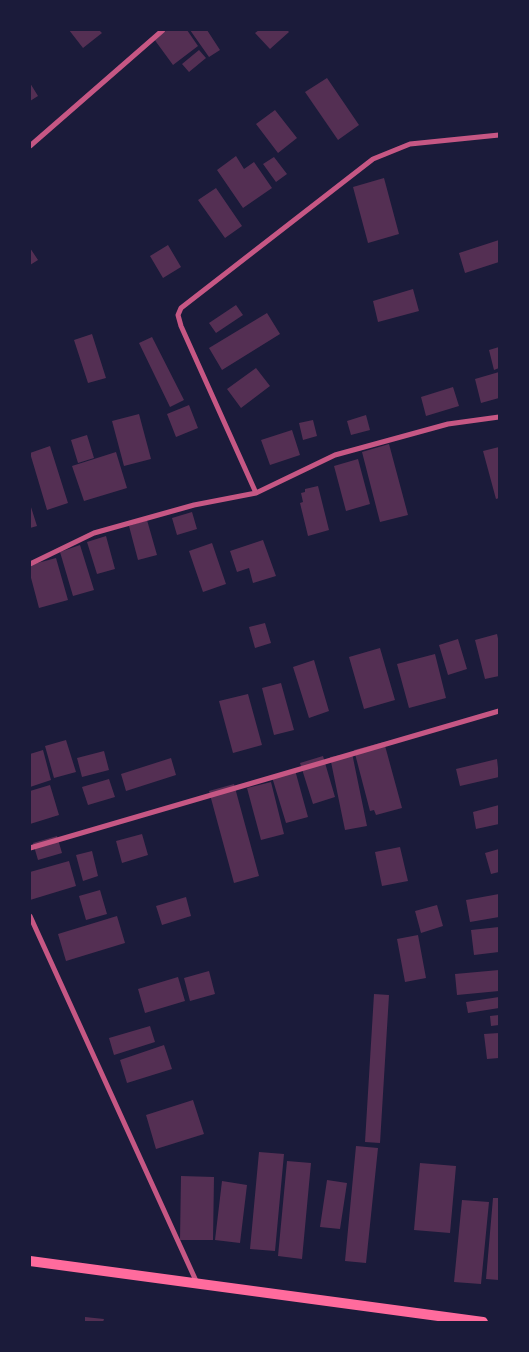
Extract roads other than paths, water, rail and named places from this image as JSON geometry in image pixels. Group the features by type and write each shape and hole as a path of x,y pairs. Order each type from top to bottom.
{"main road":[{"path":"30,1261 483,1322"}],"street":[{"path":"30,146 163,30"},
{"path":"256,493 181,326 178,315 181,308 373,159 410,144 499,135"},
{"path":"30,564 94,533 194,505 256,493 335,456 448,424 499,417"},
{"path":"30,848 499,711"},
{"path":"30,916 197,1284"}]}
